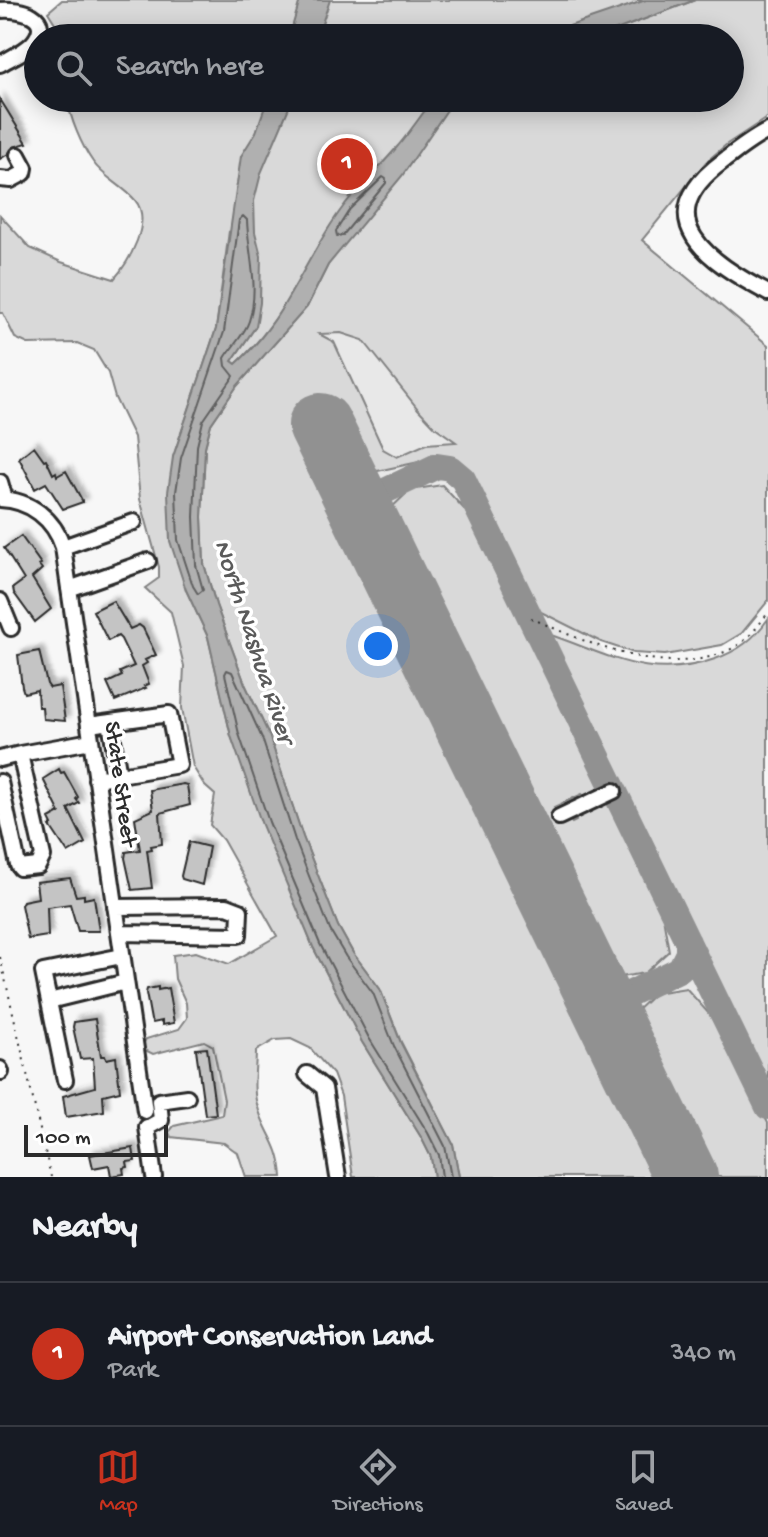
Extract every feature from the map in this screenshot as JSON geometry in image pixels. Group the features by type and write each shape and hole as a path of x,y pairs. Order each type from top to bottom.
{"street":[{"path":"0,10 26,11 38,24"},
{"path":"0,64 24,49"},
{"path":"768,131 708,173 696,186 686,209 686,220 704,250 768,293"},
{"path":"0,179 11,180 24,173 25,168 18,155"},
{"path":"0,482 3,499"},
{"name":"State Street","path":"3,499 18,501 40,513 59,535 63,547 145,1111"},
{"path":"63,547 134,522"},
{"path":"69,589 148,561"},
{"path":"0,601 11,628"},
{"path":"89,725 169,714 179,765 96,779"},
{"path":"110,722 119,775"},
{"path":"0,759 91,741"},
{"path":"0,782 18,865 20,868 38,866 43,856 20,754"},
{"path":"559,817 614,791"},
{"path":"115,907 227,906 240,911 239,935 119,933"},
{"path":"65,1080 43,972 122,956"},
{"path":"49,1001 126,982"},
{"path":"307,1074 324,1088 338,1177"},
{"path":"154,1177 147,1128 161,1120 159,1101 187,1097"}],"path":[{"path":"531,618 612,652 679,660 698,659 735,647 768,613"},
{"path":"0,957 51,1177"}],"shaded area":[{"path":"62,0 646,0 579,24 56,24 48,12"},
{"path":"695,0 768,0 768,117 706,162 642,240 768,345 768,601 742,633 722,645 665,655 634,653 601,642 535,609 470,473 459,463 437,458 368,473 338,413 300,434 661,1177 459,1177 453,1144 401,1042 380,989 353,953 338,926 303,837 269,735 245,684 216,605 204,564 202,517 205,447 211,424 237,386 307,307 329,263 304,271 274,320 236,364 232,361 256,326 229,231 216,329 173,457 186,590 208,637 231,736 313,947 362,1042 421,1137 431,1157 434,1177 353,1177 341,1096 333,1074 310,1048 291,1039 275,1040 256,1051 256,1098 278,1155 282,1177 246,1177 238,1153 224,1143 171,1137 169,1132 174,1126 222,1115 224,1100 213,1046 204,1041 153,1054 141,1048 146,1039 179,1029 187,1018 186,1003 175,979 173,955 196,952 229,964 277,936 223,840 210,825 215,795 193,767 182,708 184,666 171,612 145,588 159,578 159,567 140,499 134,437 115,398 108,373 94,350 77,343 28,344 15,338 3,313 0,313 0,215 30,248 61,262 114,279 137,241 140,209 130,195 93,162 71,114 744,112 744,24 632,24","holes":["341,333 363,340 435,427 456,442 426,444 397,457 383,449 334,342 319,334"]},
{"path":"318,296 380,336 554,575 768,904 768,1177 482,1177 255,374"},
{"path":"442,485 465,510 503,581 605,791 586,800 582,794 554,807 560,820 568,817 572,823 576,821 574,814 608,797 663,917 669,951 645,973 614,978 387,512 410,490"},
{"path":"768,619 768,1088 548,634 630,663 670,668 715,659 731,652 745,644"},
{"path":"686,988 710,1015 768,1123 768,1177 710,1177 632,1015 655,993"}],"water":[{"path":"300,0 330,0 322,24 293,24"},
{"path":"646,0 695,0 632,24 575,24"},
{"path":"263,112 287,112 261,173 254,201 255,232 261,256 260,303 256,326 232,361 236,364 269,328 329,227 356,191 402,141 424,112 446,112 402,176 328,265 307,307 237,386 211,424 205,447 202,517 204,564 216,605 245,684 269,735 303,837 338,926 353,953 380,989 401,1043 453,1144 459,1177 434,1177 431,1157 421,1137 362,1042 313,947 262,825 231,736 208,637 186,590 170,541 168,492 173,457 216,329 241,156 256,132"}],"building":[{"path":"0,99 27,143 13,147 0,159"},
{"path":"34,446 46,459 53,474 56,472 57,476 66,471 83,502 63,509 46,483 35,489 19,458"},
{"path":"21,536 41,564 42,569 32,578 51,609 35,622 14,593 13,588 24,580 4,548"},
{"path":"113,601 130,629 139,625 143,628 156,655 145,660 147,663 142,666 149,684 144,686 146,688 115,701 107,683 134,666 118,636 108,641 93,611"},
{"path":"39,651 47,684 50,688 60,686 65,721 43,719 42,707 38,707 37,690 24,693 18,655"},
{"path":"59,769 61,773 64,772 78,797 79,803 68,809 85,843 68,853 50,826 49,819 60,813 43,779"},
{"path":"187,785 190,805 160,813 162,844 147,850 152,888 132,890 125,858 126,852 140,850 135,818 153,810 150,790"},
{"path":"189,842 209,847 202,885 181,876"},
{"path":"70,878 76,896 84,895 84,899 94,897 99,931 78,931 70,904 47,907 48,936 28,939 21,905 23,901 38,898 36,882"},
{"path":"158,987 158,990 168,988 174,1023 162,1025 162,1021 153,1023 151,1020 146,993 147,989"},
{"path":"95,1019 101,1056 106,1059 116,1057 120,1091 103,1095 104,1111 66,1117 63,1096 95,1087 93,1058 80,1059 73,1027 74,1022"},
{"path":"207,1048 216,1114 205,1115 196,1049"},
{"path":"133,1148 135,1161 127,1162 128,1167 123,1168 124,1174 111,1176 109,1165 93,1168 90,1155"}],"taxiway":[{"path":"358,504 437,466 450,468 463,479 768,1107"},
{"path":"591,981 606,995 625,996 680,969 688,953 688,942"},
{"path":"616,1032 614,1013 625,996"}],"runway":[{"path":"320,425 686,1177"}],"place":[{"name":"Airport Conservation Land","path":"347,164"}],"water label":[{"name":"North Nashua River","path":"252,642"}]}
